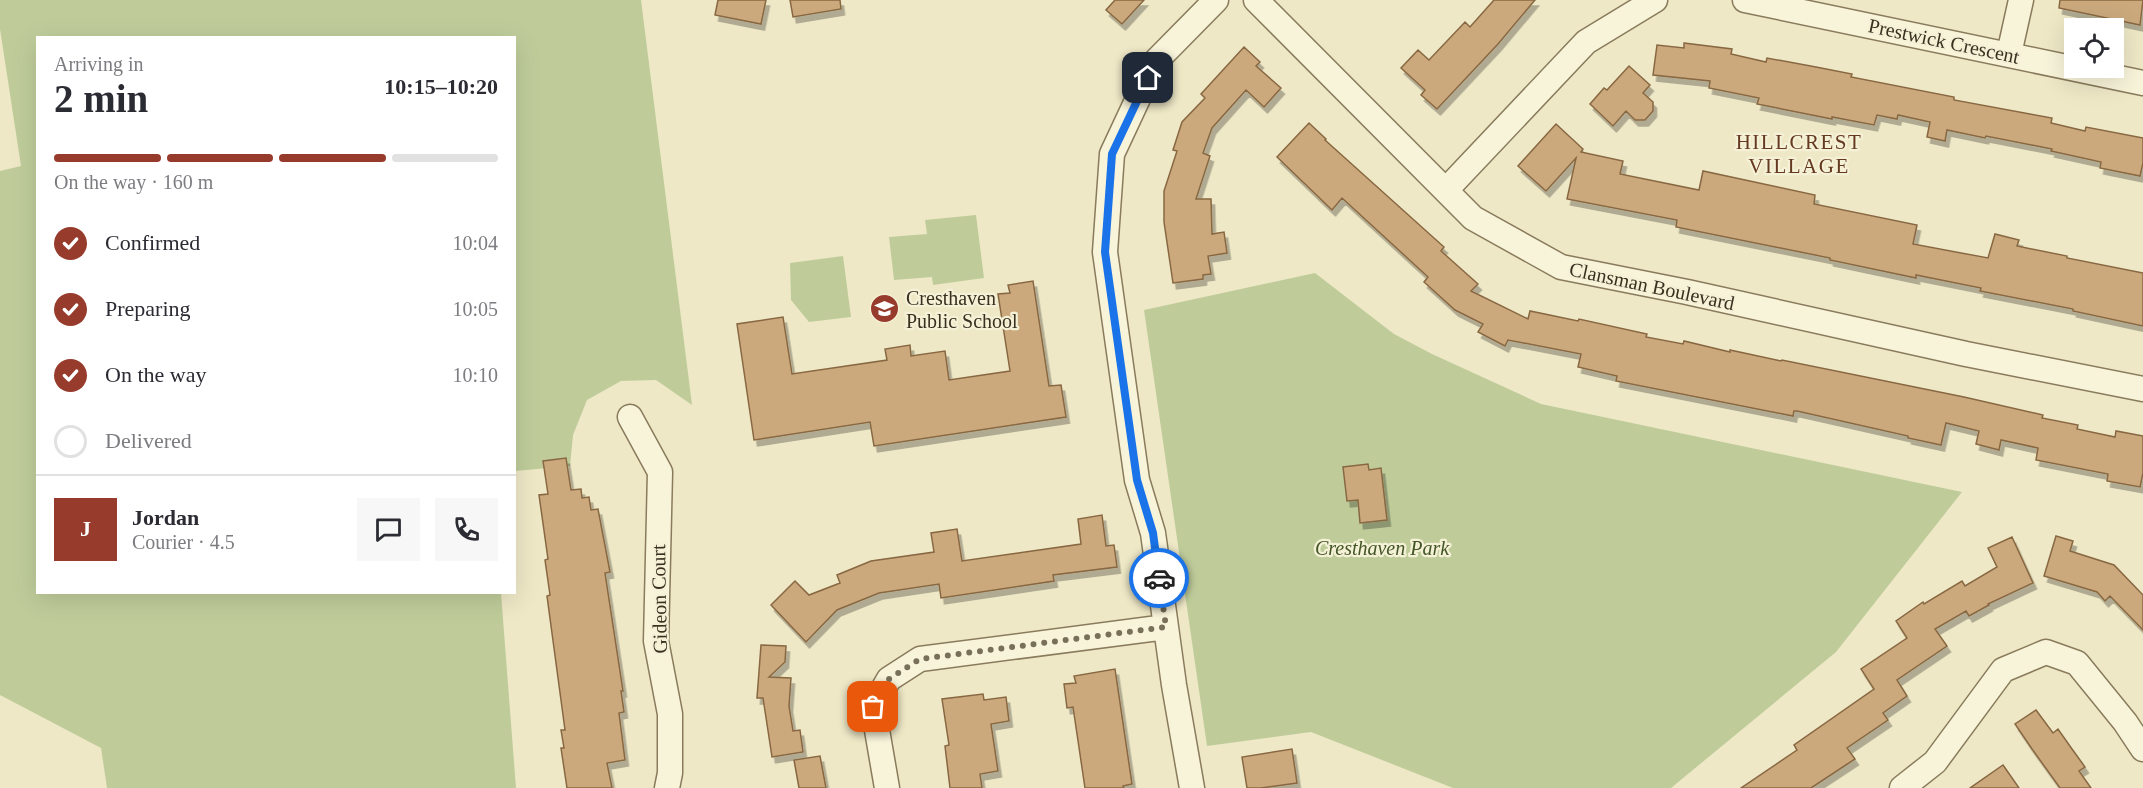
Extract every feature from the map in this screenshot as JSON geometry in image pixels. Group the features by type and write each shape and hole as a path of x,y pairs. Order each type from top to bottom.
{"street":[{"path":"1192,788 1153,533 1137,480 1106,259 1112,154 1155,62 1216,0"},
{"name":"Clansman Boulevard","path":"1256,0 1473,218 1561,267 1687,292 1966,354 2143,389"},
{"path":"1446,189 1586,42 1655,0"},
{"name":"Prestwick Crescent","path":"1745,0 2143,83"},
{"path":"2009,54 2021,0"},
{"name":"Gideon Court","path":"630,417 660,472 656,641 670,714 670,773 667,788"},
{"path":"887,788 873,707 889,679 920,659 1166,627"},
{"path":"1902,788 1935,762 2003,670 2046,652 2077,663 2125,722 2143,749"}],"green space":[{"path":"0,0 641,0 692,405 656,380 621,381 587,400 573,435 570,466 516,471 516,36 36,36 36,594 501,594 516,788 107,788 101,748 0,695 0,171 21,166 0,29"},
{"path":"976,215 984,278 933,285 932,277 894,280 889,237 927,234 925,220"},
{"path":"843,256 851,317 809,322 791,300 790,263"},
{"name":"Cresthaven Park","path":"1315,273 1394,334 1541,404 1962,492 1836,652 1671,788 1453,788 1311,732 1207,746 1144,310"}],"building":[{"path":"718,0 766,0 761,24 715,15"},
{"path":"790,0 840,0 841,9 793,17"},
{"path":"1115,0 1144,0 1122,24 1106,10"},
{"path":"1494,0 1535,0 1498,44 1437,109 1421,95 1425,90 1401,68 1418,50 1429,60 1465,22 1470,27"},
{"path":"2060,0 2143,0 2140,25 2124,22 2124,18 2107,18 2059,8"},
{"path":"1684,43 1732,49 1731,54 1766,62 1767,58 1852,74 1851,77 1954,97 1954,100 2052,118 2051,123 2085,131 2086,127 2143,138 2143,163 2140,176 2100,168 2101,162 2051,151 2052,149 1986,136 1985,138 1947,130 1945,141 1927,137 1930,122 1898,115 1897,119 1877,115 1874,125 1832,117 1832,119 1757,104 1759,98 1709,88 1710,81 1653,75 1657,45 1684,48"},
{"path":"1244,47 1260,62 1256,66 1281,88 1264,107 1246,90 1212,128 1203,153 1210,156 1196,199 1211,199 1212,234 1224,232 1227,253 1208,256 1211,274 1203,275 1203,279 1173,283 1164,222 1164,191 1177,151 1173,150 1182,122 1205,98 1201,94"},
{"path":"1629,66 1650,85 1643,93 1653,102 1653,111 1645,120 1635,120 1626,111 1613,126 1590,104 1604,88 1607,90"},
{"path":"1309,123 1444,247 1441,251 1478,284 1471,291 1528,319 1530,311 1578,321 1579,319 1647,334 1646,337 1683,344 1684,341 1964,397 2043,415 2042,418 2078,425 2077,429 2115,437 2116,431 2143,436 2143,473 2140,487 2107,481 2108,474 2036,460 2038,448 2001,440 1999,450 1976,444 1979,431 1946,423 1941,445 1797,411 1794,411 1793,416 1616,381 1617,376 1578,367 1581,354 1508,340 1505,346 1478,332 1483,324 1455,310 1424,282 1428,277 1342,198 1332,210 1277,157"},
{"path":"1556,124 1583,149 1581,152 1623,161 1620,174 1699,190 1703,171 1815,195 1814,204 1917,225 1913,244 1988,258 1995,234 2019,240 2017,246 2143,273 2143,326 2073,311 2073,309 1980,291 1981,288 1916,275 1916,278 1676,227 1677,220 1567,199 1576,158 1546,191 1518,166"},
{"path":"1033,281 1049,386 1061,385 1066,417 874,446 870,422 754,440 737,324 783,317 792,374 887,360 885,349 910,345 911,356 945,351 949,380 1010,371 998,294 1010,293 1008,285"},
{"path":"566,458 571,490 581,489 582,498 589,497 591,510 598,509 610,572 605,573 623,691 621,691 624,712 619,713 625,760 607,763 612,788 567,788 561,748 564,748 561,730 565,730 547,596 550,595 545,560 548,559 539,495 548,494 543,461"},
{"path":"1368,464 1369,470 1381,468 1387,520 1360,523 1358,500 1347,501 1343,467"},
{"path":"1102,515 1106,546 1114,545 1117,567 1053,575 1054,581 941,598 939,584 879,593 837,610 806,642 771,605 795,581 809,595 840,583 837,575 871,561 934,552 931,533 957,529 962,561 1081,544 1078,519"},
{"path":"2056,536 2073,541 2070,551 2114,565 2143,595 2143,630 2110,596 2105,601 2097,592 2044,576"},
{"path":"2012,537 2033,583 1988,604 1969,616 1966,611 1935,629 1947,646 1897,680 1907,696 1883,713 1888,720 1847,748 1855,759 1811,788 1741,788 1797,750 1794,745 1874,689 1861,669 1907,638 1896,621 1923,602 1924,604 1962,581 1965,586 1997,567 1988,548"},
{"path":"761,645 786,646 785,662 769,677 791,678 789,706 793,731 800,730 803,752 772,757 763,698 757,698"},
{"path":"1115,669 1132,784 1123,786 1124,788 1085,788 1073,707 1067,708 1064,684 1076,683 1074,676"},
{"path":"983,694 984,700 1006,697 1009,721 991,724 998,771 980,774 982,788 950,788 945,746 949,745 942,699"},
{"path":"2036,710 2053,733 2058,729 2085,767 2079,771 2091,788 2060,788 2032,749 2015,724"},
{"path":"1292,749 1297,783 1247,788 1242,757"},
{"path":"820,756 826,788 799,788 794,760"},
{"path":"2003,765 2019,788 1970,788"}],"way so far":[{"path":"873,707 889,679 920,659 1166,627 1159,578"}],"place":[{"name":"Cresthaven Public School","path":"885,309"}],"district":[{"name":"HILLCREST VILLAGE","path":"1799,154"}],"route":[{"path":"1148,78 1112,154 1105,252 1137,480 1153,533 1159,578"}]}
